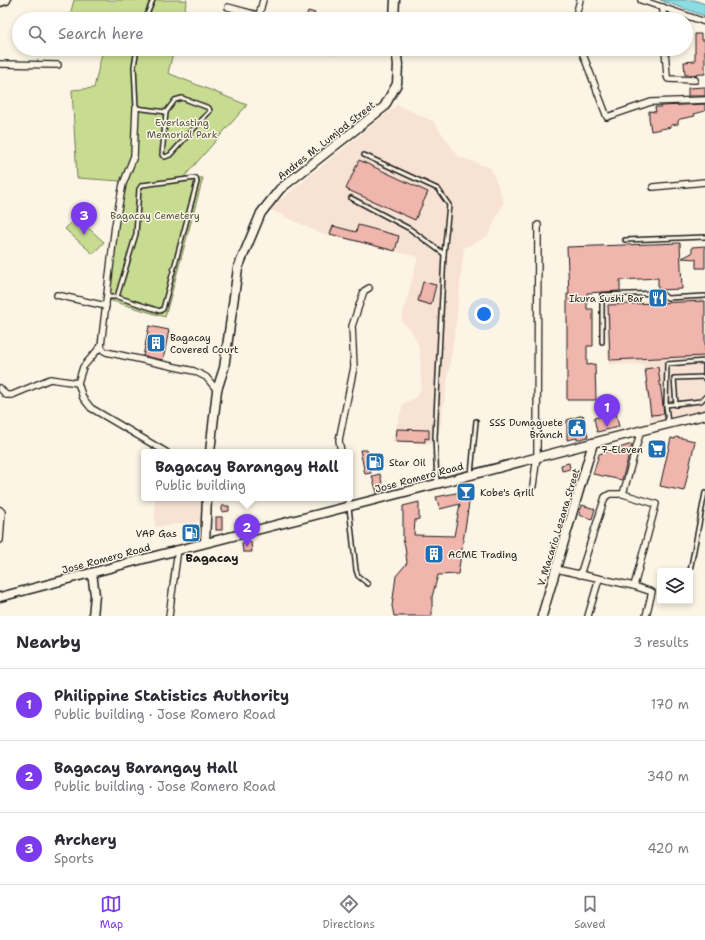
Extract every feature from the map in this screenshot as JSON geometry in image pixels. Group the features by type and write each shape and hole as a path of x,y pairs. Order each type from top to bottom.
{"main road":[{"path":"0,2 6,0"},
{"path":"394,12 395,0"},
{"name":"Andres M. Lumjod Street","path":"210,449 217,390 224,368 238,268 261,213 280,189 384,107 397,84 397,56"},
{"name":"Jose Romero Road","path":"0,597 349,502 437,483 536,456 705,415"},
{"name":"V. Macario Lezana Street","path":"542,616 593,443"},
{"path":"205,542 207,501"},
{"path":"92,572 95,594 93,616"}],"street":[{"path":"259,12 262,0"},
{"path":"577,12 580,0"},
{"path":"641,0 677,12"},
{"path":"228,7 250,12"},
{"path":"663,7 663,12"},
{"path":"693,18 705,22"},
{"path":"584,56 607,117 651,102 705,100"},
{"path":"666,56 668,79 695,80"},
{"path":"0,64 58,65"},
{"path":"136,108 134,156 123,184 115,225 101,346 83,367 78,383 82,398 91,408 161,449"},
{"path":"653,187 705,182"},
{"path":"533,486 536,456 538,225"},
{"path":"340,449 339,440 354,367 352,326 364,291 369,288"},
{"path":"57,295 106,306"},
{"path":"101,346 106,352 194,371 206,377 217,390"},
{"path":"0,388 6,395 12,395 50,379 78,383"},
{"path":"623,494 642,430"},
{"path":"580,575 605,497 610,494 623,494 656,504 634,586"},
{"path":"0,510 2,512 0,540"},
{"path":"169,616 178,549"},
{"path":"556,569 599,580 634,586 652,592 646,616"},
{"path":"588,616 599,580"}],"lane":[{"path":"149,12 153,0"},
{"path":"136,56 134,66 136,108 166,112"},
{"path":"182,98 209,108 210,111 170,154 165,157 162,155 166,112 175,100 182,98"},
{"path":"364,155 438,189 449,205 444,254 435,438 437,483"},
{"path":"107,297 117,297 160,311 162,309 197,182 196,178 142,185 139,189 136,234 117,297"},
{"path":"351,198 410,229 444,254"},
{"path":"625,240 705,237"},
{"path":"602,342 602,295 661,292 667,298 705,296"},
{"path":"668,424 666,405 667,364 705,361 705,378 674,378 676,405"},
{"path":"666,405 701,401 705,397"},
{"path":"471,474 476,421"},
{"path":"691,568 705,493"},
{"path":"349,502 356,570 358,576 368,584"}],"shaded area":[{"path":"397,105 433,121 459,157 491,168 504,202 488,236 464,248 456,324 438,441 440,479 434,482 433,444 392,442 403,404 416,397 421,386 420,352 416,339 410,329 401,321 418,257 322,234 269,209"},
{"path":"705,299 705,410 650,421 644,365 608,364 605,302"},
{"path":"155,501 202,501 202,521 155,527"}],"green space":[{"path":"74,0 187,0 184,12 71,12"},
{"path":"101,56 172,56 168,73 247,105 184,177 203,178 165,317 109,300 120,181 77,178 72,90 94,88"},
{"path":"76,217 104,242 93,254 65,229"}],"water":[{"path":"660,0 694,0 705,4 705,16"}],"building":[{"path":"695,34 701,34 701,40 705,40 705,74 685,75 684,62 695,61"},
{"path":"705,87 705,96 688,96 688,88"},
{"path":"705,104 705,111 694,114 695,116 680,119 678,124 671,125 671,127 651,131 649,111 656,112 655,107"},
{"path":"359,160 428,192 415,220 346,189"},
{"path":"358,225 399,236 395,251 330,234 333,226 356,232"},
{"path":"680,243 682,289 658,290 658,278 620,280 620,291 587,293 587,309 593,309 593,346 587,346 587,365 595,364 596,400 567,400 567,294 569,294 567,247"},
{"path":"705,246 705,268 696,268 696,259 682,258 692,253 692,247"},
{"path":"423,282 436,285 431,305 418,301"},
{"path":"705,301 705,356 610,360 608,305"},
{"name":"Bagacay Covered Court","path":"149,326 169,330 163,360 143,356"},
{"path":"658,367 664,414 651,415 645,369"},
{"path":"616,413 619,427 597,432 594,418"},
{"name":"SSS Dumaguete Branch","path":"583,415 588,437 577,440 577,438 567,440 567,420"},
{"path":"397,429 429,430 429,439 425,438 425,442 396,441"},
{"path":"676,437 695,441 684,491 660,486 671,438 675,439"},
{"path":"632,444 622,480 593,474 599,454"},
{"path":"360,450 367,450 371,473 365,474"},
{"path":"569,463 570,469 562,471 561,465"},
{"path":"380,474 384,491 377,493 372,476"},
{"name":"ACME Trading","path":"471,490 458,574 438,575 432,597 432,616 394,616 392,606 396,576 407,563 403,540 403,506 419,502 419,519 415,520 414,535 454,536 460,504 440,509 436,497"},
{"path":"582,505 595,509 592,519 579,515"},
{"path":"222,506 229,506 229,511 222,512"},
{"path":"216,517 222,517 222,530 216,530"},
{"path":"190,530 196,535 189,541 184,537"},
{"path":"251,542 252,552 243,552 242,543"}],"place":[{"name":"Archery","path":"84,235"},
{"name":"Ikura Sushi Bar","path":"658,298"},
{"name":"Bagacay Covered Court","path":"156,343"},
{"name":"Philippine Statistics Authority","path":"607,427"},
{"name":"SSS Dumaguete Branch","path":"577,428"},
{"name":"7-Eleven","path":"657,449"},
{"name":"Star Oil","path":"375,462"},
{"name":"Kobe's Grill","path":"466,492"},
{"name":"VAP Gas","path":"191,533"},
{"name":"Bagacay Barangay Hall","path":"247,547"},
{"name":"ACME Trading","path":"434,554"}],"district":[{"name":"Bagacay","path":"212,558"}],"park label":[{"name":"Everlasting Memorial Park","path":"182,128"},
{"name":"Bagacay Cemetery","path":"155,215"}]}
